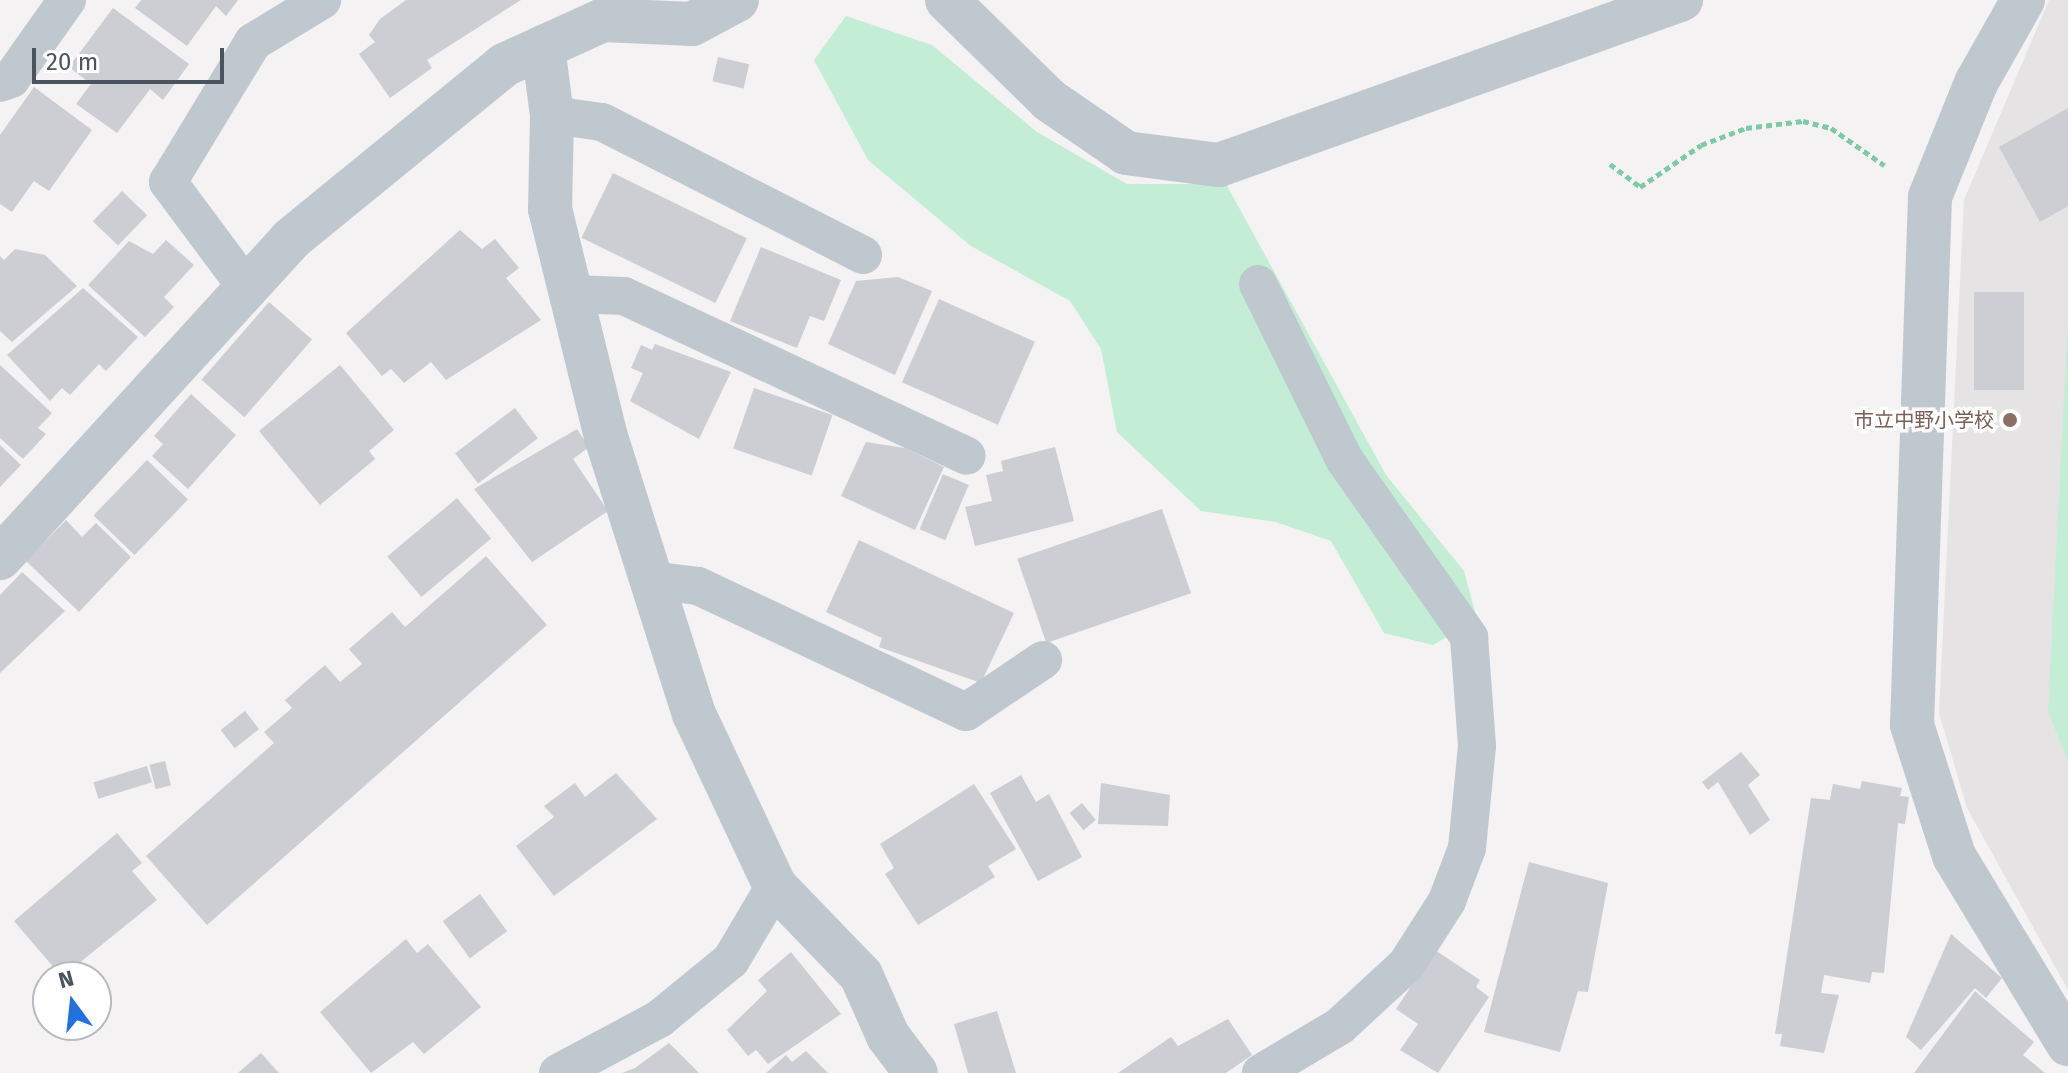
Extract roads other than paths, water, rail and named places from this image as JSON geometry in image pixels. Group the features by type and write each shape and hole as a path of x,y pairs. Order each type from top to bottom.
{"street":[{"path":"0,558 291,239 504,65 603,20 692,24 737,0"},
{"path":"947,0 1049,100 1126,153 1219,165 1681,0"},
{"path":"2023,0 1976,83 1930,197 1912,725 1954,856 2068,1044"},
{"path":"543,47 552,115 550,209 574,294 606,437 694,714 775,886 861,975 888,1036 916,1073"}],"lane":[{"path":"0,83 11,79 67,0"},
{"path":"246,287 168,182 253,42 322,0"},
{"path":"552,115 602,122 863,255"},
{"path":"1258,284 1344,459 1469,637 1477,746 1467,848 1447,901 1406,965 1340,1026 1261,1073"},
{"path":"574,294 624,296 967,456"},
{"path":"650,580 698,586 966,712 1043,660"},
{"path":"558,1073 659,1019 731,960 775,886"}],"place":[{"name":"市立中野小学校","path":"2010,420"}]}
